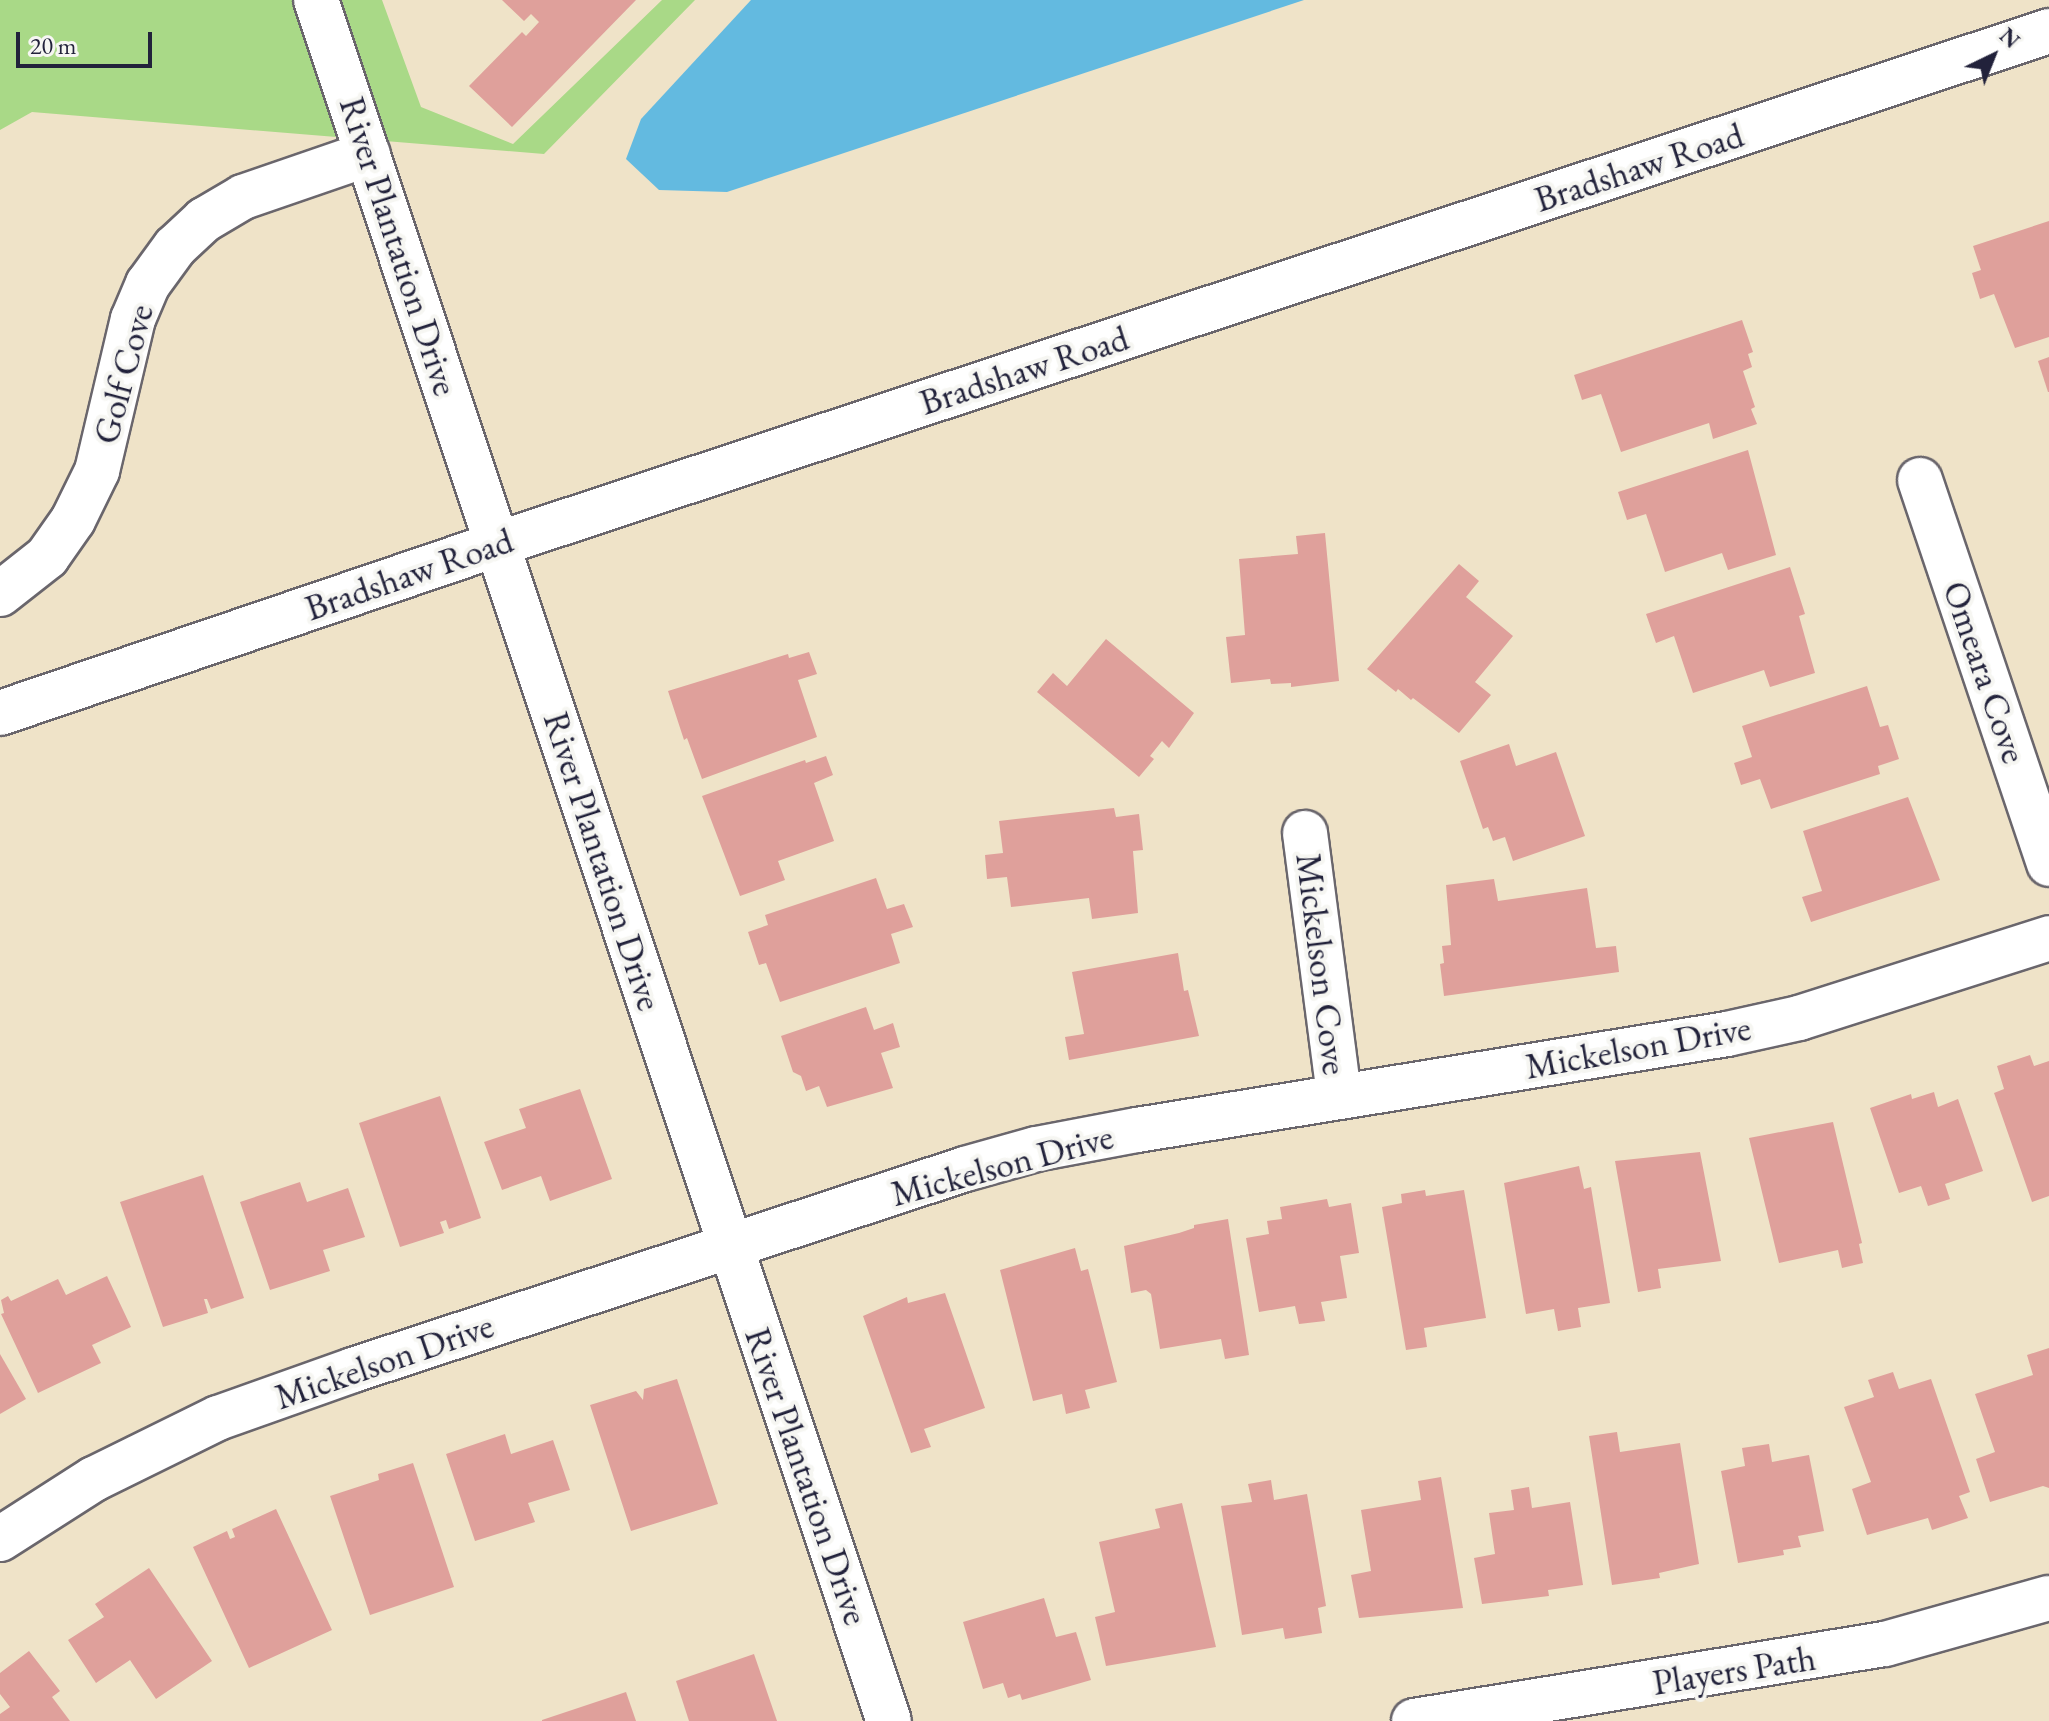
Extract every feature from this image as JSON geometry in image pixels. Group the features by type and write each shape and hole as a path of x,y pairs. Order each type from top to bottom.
{"street":[{"name":"River Plantation Drive","path":"316,0 889,1721"},
{"name":"Bradshaw Road","path":"0,713 498,544 2049,31"},
{"name":"Golf Cove","path":"0,594 47,557 73,520 97,471 133,319 148,284 175,247 204,220 243,197 368,154"},
{"name":"Omeara Cove","path":"1920,480 2049,864"},
{"name":"Mickelson Cove","path":"1305,833 1339,1096"},
{"name":"Mickelson Drive","path":"0,1539 94,1479 218,1418 353,1370 1036,1149 1339,1096 1727,1034 1799,1018 2049,938"},
{"name":"Players Path","path":"1414,1721 1885,1644 2049,1598"}],"green space":[{"path":"0,0 382,0 421,107 513,144 662,0 695,0 544,154 32,112 0,130"}],"water":[{"path":"751,0 1304,0 727,192 659,190 626,159 641,119"}],"building":[{"path":"502,0 636,0 512,127 469,86 522,32 526,36 539,22 531,14 524,21"},
{"path":"2049,221 2049,337 2015,348 1994,294 1980,299 1972,273 1981,270 1973,246"},
{"path":"1742,320 1753,352 1748,354 1752,367 1743,371 1755,407 1751,409 1757,424 1713,439 1709,423 1621,452 1601,394 1582,400 1574,375"},
{"path":"2049,357 2049,392 2048,392 2038,361"},
{"path":"1748,450 1776,555 1728,570 1722,553 1665,572 1646,514 1627,520 1618,492"},
{"path":"1325,533 1339,681 1291,687 1291,683 1271,684 1270,679 1231,683 1226,637 1245,635 1239,559 1298,554 1296,536"},
{"path":"1459,564 1479,581 1466,597 1513,636 1475,682 1491,695 1459,733 1413,698 1411,700 1398,689 1396,692 1367,669"},
{"path":"1790,567 1805,614 1799,616 1815,673 1770,687 1764,670 1693,693 1674,636 1656,643 1646,614"},
{"path":"1106,639 1194,713 1169,748 1162,741 1150,756 1154,759 1139,777 1037,692 1053,673 1067,686"},
{"path":"809,652 817,674 798,680 817,737 702,779 687,738 684,740 668,691 788,654 789,658"},
{"path":"1867,686 1880,727 1888,725 1899,759 1878,766 1880,774 1771,809 1760,779 1741,785 1734,763 1752,757 1742,726"},
{"path":"1509,744 1516,766 1556,752 1585,836 1513,861 1505,837 1493,841 1488,827 1483,829 1460,761"},
{"path":"826,756 833,775 814,783 834,841 778,861 785,880 740,896 702,796 805,760 806,763"},
{"path":"1908,797 1940,880 1811,922 1802,897 1822,891 1803,831"},
{"path":"1114,808 1116,817 1139,814 1143,850 1133,851 1138,913 1092,919 1089,898 1011,907 1007,877 987,879 985,855 1003,853 999,821"},
{"path":"876,878 887,909 904,904 913,927 891,934 900,963 780,1002 766,963 759,965 748,932 768,925 765,915"},
{"path":"1494,879 1498,901 1587,888 1596,948 1616,946 1619,972 1444,996 1440,964 1444,963 1442,946 1451,945 1446,885"},
{"path":"1178,953 1184,991 1188,990 1199,1036 1069,1060 1065,1037 1084,1034 1072,972"},
{"path":"866,1007 874,1030 893,1023 900,1047 881,1053 893,1088 827,1107 819,1086 806,1091 801,1076 793,1072 781,1036"},
{"path":"2030,1055 2034,1066 2049,1061 2049,1196 2032,1202 1994,1093 2004,1089 1997,1066"},
{"path":"580,1089 612,1179 550,1201 541,1176 502,1190 484,1142 526,1128 519,1109"},
{"path":"1934,1092 1938,1107 1958,1099 1983,1171 1945,1184 1950,1199 1928,1206 1921,1186 1899,1193 1870,1108 1911,1094 1912,1099"},
{"path":"440,1096 481,1218 449,1229 446,1220 440,1222 444,1233 400,1247 359,1123"},
{"path":"1833,1122 1862,1243 1859,1244 1863,1263 1842,1268 1838,1250 1779,1263 1749,1138"},
{"path":"1700,1152 1721,1261 1658,1269 1661,1288 1638,1292 1615,1161"},
{"path":"1579,1166 1584,1189 1591,1187 1610,1303 1578,1308 1581,1327 1558,1331 1554,1309 1526,1314 1504,1183"},
{"path":"203,1175 244,1298 211,1309 207,1299 204,1299 208,1313 163,1327 120,1202"},
{"path":"300,1182 307,1202 348,1188 365,1237 323,1250 330,1271 270,1290 240,1202"},
{"path":"1425,1190 1426,1196 1464,1190 1486,1318 1424,1328 1427,1347 1406,1350 1382,1207 1402,1203 1401,1194"},
{"path":"1327,1199 1329,1207 1351,1203 1359,1253 1340,1256 1347,1298 1321,1302 1325,1321 1299,1324 1295,1306 1259,1312 1246,1238 1269,1234 1267,1221 1282,1219 1280,1207"},
{"path":"1228,1219 1249,1355 1225,1359 1221,1339 1160,1349 1151,1294 1146,1290 1131,1293 1124,1246 1179,1233 1194,1228 1194,1225"},
{"path":"1075,1248 1081,1271 1088,1269 1117,1382 1085,1390 1090,1408 1066,1414 1062,1394 1033,1401 1000,1270"},
{"path":"107,1276 131,1327 92,1345 101,1363 38,1393 1,1314 4,1313 1,1300 8,1296 11,1301 58,1279 66,1295"},
{"path":"945,1293 985,1408 924,1429 931,1447 911,1453 863,1316 907,1297 908,1303"},
{"path":"2049,1348 2049,1488 2043,1486 1990,1502 1976,1459 1995,1452 1975,1394 2033,1375 2027,1355"},
{"path":"0,1354 26,1399 0,1414"},
{"path":"1893,1372 1899,1389 1931,1379 1970,1492 1959,1496 1968,1518 1932,1530 1928,1518 1867,1535 1852,1489 1871,1482 1844,1407 1874,1397 1868,1380"},
{"path":"677,1379 718,1504 631,1531 590,1405 636,1391 643,1400 644,1389"},
{"path":"1617,1432 1620,1452 1680,1443 1699,1564 1659,1573 1660,1578 1612,1585 1589,1436"},
{"path":"505,1434 511,1454 553,1440 570,1490 528,1503 535,1522 475,1541 446,1454"},
{"path":"1769,1444 1772,1462 1809,1455 1824,1531 1798,1536 1801,1547 1783,1550 1784,1555 1738,1563 1721,1471 1745,1466 1742,1448"},
{"path":"413,1463 454,1587 370,1615 330,1496 379,1480 378,1474"},
{"path":"1441,1477 1463,1608 1359,1618 1351,1575 1371,1571 1361,1510 1421,1500 1418,1481"},
{"path":"1271,1480 1274,1500 1307,1494 1326,1606 1318,1608 1322,1633 1285,1639 1283,1628 1242,1635 1221,1506 1252,1502 1248,1484"},
{"path":"1529,1487 1532,1508 1570,1502 1583,1585 1548,1590 1549,1596 1482,1604 1474,1558 1495,1554 1489,1513 1514,1510 1511,1490"},
{"path":"1182,1503 1216,1647 1106,1666 1095,1617 1115,1612 1099,1542 1160,1528 1155,1509"},
{"path":"276,1509 332,1630 249,1668 193,1547 227,1531 230,1539 235,1537 232,1529"},
{"path":"149,1568 212,1661 156,1699 130,1660 96,1683 68,1640 104,1617 95,1604"},
{"path":"1044,1598 1056,1637 1076,1632 1091,1680 1022,1700 1020,1694 1008,1698 1003,1683 983,1689 963,1622"},
{"path":"29,1651 60,1691 52,1697 70,1721 0,1721 0,1714 10,1707 0,1694 0,1673"},
{"path":"754,1654 777,1721 689,1721 676,1681"},
{"path":"626,1692 636,1721 542,1721 542,1720"}]}
